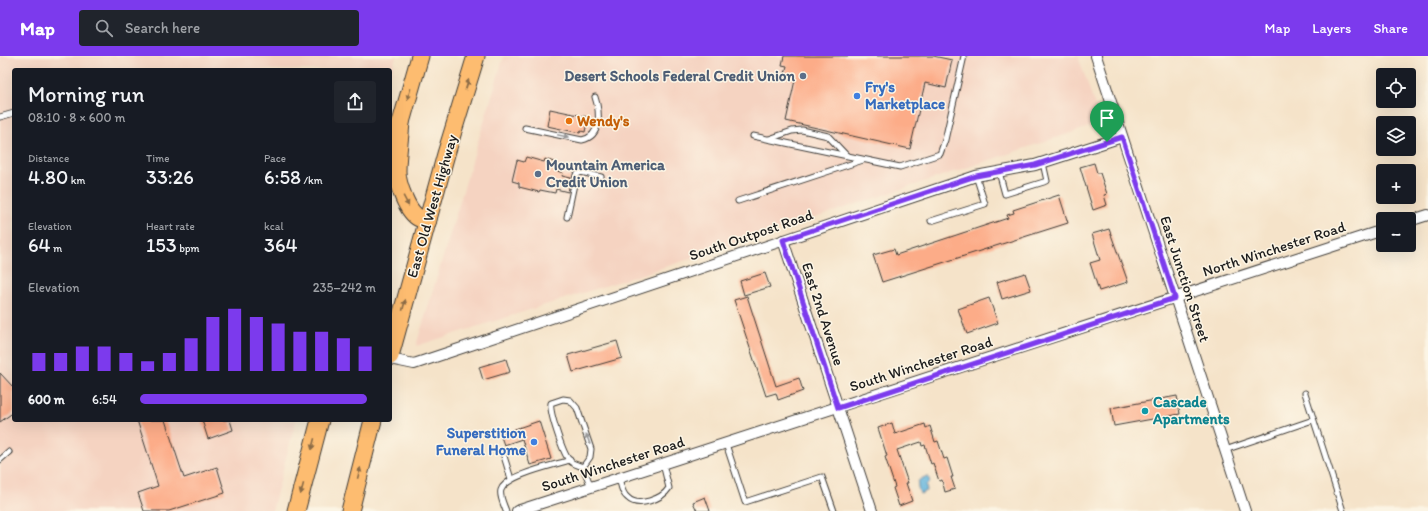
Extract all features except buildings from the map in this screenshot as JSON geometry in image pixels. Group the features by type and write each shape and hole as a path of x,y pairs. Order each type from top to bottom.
{"main road":[{"path":"392,155 420,56"},
{"name":"East Old West Highway","path":"392,349 476,56"},
{"path":"401,122 397,172 399,183 402,193 412,212 418,218 428,220"},
{"path":"296,511 319,422"},
{"path":"350,511 372,422"}],"street":[{"name":"East Junction Street","path":"1096,56 1245,511"},
{"name":"South Outpost Road","path":"392,359 414,364 976,176 1043,163 1122,137"},
{"path":"1416,219 1428,215"},
{"name":"North Winchester Road","path":"1175,298 1376,232"},
{"name":"East 2nd Avenue","path":"783,240 872,511"},
{"name":"South Winchester Road","path":"517,511 1175,298"}],"lane":[{"path":"753,136 900,167 940,154 945,140 964,56"},
{"path":"525,128 582,140 587,139 596,131 599,113 595,97"},
{"path":"0,117 12,114"},
{"path":"768,139 792,131 809,131 828,136 846,156"},
{"path":"738,200 864,159"},
{"path":"999,172 1005,194 1047,181 1043,163"},
{"path":"567,217 576,175 581,172 601,177"},
{"path":"931,221 985,204 976,176"},
{"path":"1305,393 1343,511"},
{"path":"583,467 590,457 591,449 577,408 570,400 564,398 551,403 550,407 555,425 566,455 570,460 583,467 591,487"},
{"path":"1225,450 1313,420"},
{"path":"726,444 745,502 822,477 834,511"},
{"path":"0,460 9,452"},
{"path":"503,453 511,479"},
{"path":"506,511 501,496 501,490 505,483 511,479 570,460"},
{"path":"619,478 627,498 633,502 640,503 649,501 666,493 668,488 663,464"}],"shaded area":[{"path":"0,56 396,56 392,70 392,68 12,68 12,422 295,422 272,511 0,511"},
{"path":"504,56 1078,56 1101,123 715,251 416,346"}],"water":[{"path":"928,476 930,482 926,485 927,491 920,494 918,482 919,480"}],"place":[{"name":"Desert Schools Federal Credit Union","path":"803,76"},
{"name":"Fry's Marketplace","path":"857,96"},
{"name":"Wendy's","path":"569,121"},
{"name":"Mountain America Credit Union","path":"538,174"},
{"name":"Cascade Apartments","path":"1145,411"},
{"name":"Superstition Funeral Home","path":"534,442"}],"route":[{"path":"1122,137 1175,298 838,408 783,240 976,176 1035,165 1107,142 1122,137"}]}
